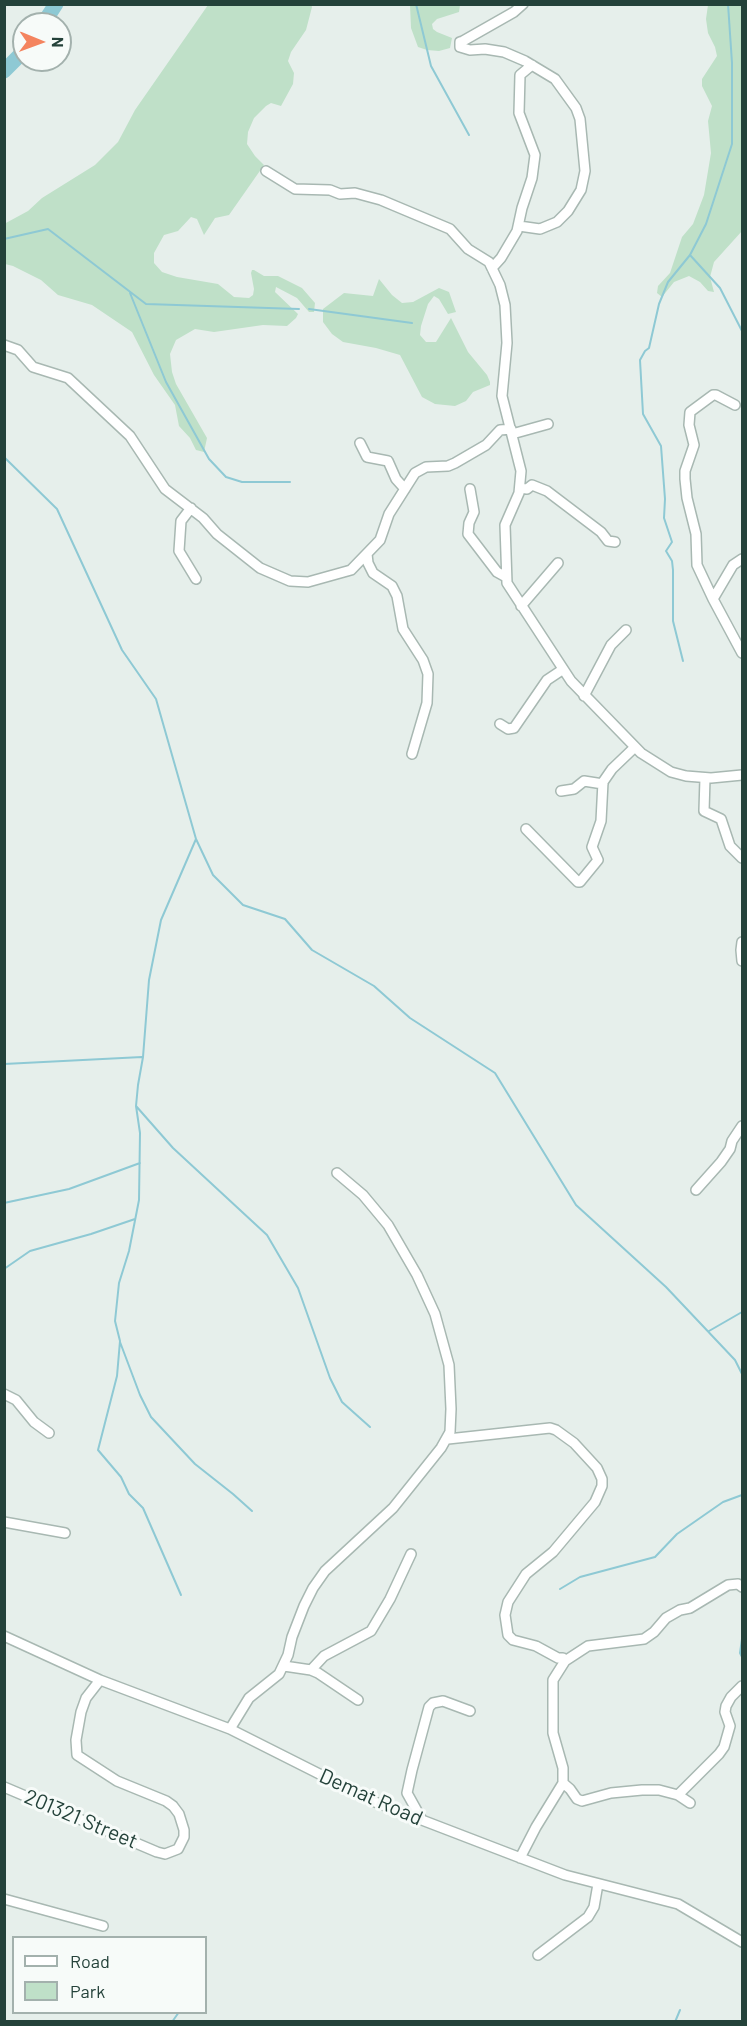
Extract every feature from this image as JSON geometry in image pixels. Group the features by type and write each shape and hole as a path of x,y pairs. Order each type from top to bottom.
{"street":[{"path":"519,226 540,229 557,222 573,204 584,180 580,119 576,108 555,79 504,52 466,50 460,47 463,41 514,12 523,4"},
{"path":"492,268 501,258 519,226 535,164 535,155 520,121 519,113 520,75 532,65"},
{"path":"266,171 295,189 330,190 340,194 355,193 400,208 450,229 462,243 489,262 500,285 505,305 507,343 502,396 521,471 520,488 505,525 506,577 511,591 562,670 584,696 649,759 671,772 705,778 742,775"},
{"path":"4,345 18,350 33,367 68,378 130,436 165,489 191,508 217,534 260,568 290,581 308,582 348,572 380,540 389,514 415,473 421,469 432,465 452,464 486,445 500,430 512,432 548,424"},
{"path":"735,405 715,395 690,412 689,425 694,445 685,471 687,498 695,527 698,565 742,653"},
{"path":"360,443 365,456 388,461 396,479 405,489"},
{"path":"520,488 527,489 532,485 547,491 601,532 608,541 615,542"},
{"path":"470,489 474,512 468,534 497,572 506,577"},
{"path":"191,508 181,521 179,551 196,579"},
{"path":"367,554 373,573 392,586 397,596 405,633 418,652 428,674 427,703 412,754"},
{"path":"713,599 733,565 742,559"},
{"path":"521,606 558,563"},
{"path":"584,696 610,645 626,630"},
{"path":"500,724 507,729 514,728 547,680 562,670"},
{"path":"526,829 580,882 598,860 592,847 601,821 603,784 612,769 635,747"},
{"path":"705,778 704,811 721,819 730,846 742,858"},
{"path":"561,791 574,789 584,781 603,784"},
{"path":"742,942 742,961"},
{"path":"696,1190 722,1162 742,1126"},
{"path":"230,1729 249,1698 264,1684 273,1680 284,1666 292,1637 313,1588 325,1571 393,1508 448,1439 451,1427 449,1365 435,1314 417,1275 388,1225 363,1196 337,1173"},
{"path":"4,1394 16,1400 37,1424 49,1433"},
{"path":"448,1439 550,1428 574,1443 600,1472 602,1486 595,1502 554,1552 526,1574 508,1602 505,1615 508,1635 513,1640 536,1646 565,1661"},
{"path":"4,1522 65,1533"},
{"path":"311,1670 324,1656 371,1631 390,1599 411,1554"},
{"path":"520,1858 563,1783 562,1768 553,1733 553,1680 565,1661 588,1646 644,1640 666,1618 680,1610 690,1608 728,1585 738,1584 742,1587"},
{"name":"Demat Road","path":"4,1636 100,1680 230,1729 361,1796 565,1875 678,1904 742,1942"},
{"path":"284,1666 311,1670 338,1685 358,1700"},
{"name":"201321 Street","path":"4,1787 157,1852 165,1854 178,1849 184,1837 183,1822 173,1806 166,1800 117,1781 77,1755 75,1740 81,1712 87,1698 100,1680"},
{"path":"678,1794 687,1788 724,1747 730,1725 725,1712 726,1706 742,1686"},
{"path":"422,1820 407,1793 429,1707 433,1703 443,1701 470,1711"},
{"path":"563,1783 577,1799 582,1801 611,1793 659,1790 678,1794 690,1803"},
{"path":"538,1955 588,1917 594,1907 598,1884"},
{"path":"4,1899 103,1926"}],"green space":[{"path":"311,4 312,7 306,30 291,52 288,61 294,73 293,84 281,106 271,103 266,106 254,118 248,132 247,144 264,165 229,215 215,218 204,235 197,219 191,217 178,231 164,235 154,253 154,263 162,272 177,277 218,284 234,297 249,298 253,295 251,273 254,270 264,276 278,276 302,288 315,303 314,312 309,312 297,298 276,287 275,292 298,314 287,326 263,325 214,332 195,329 176,340 170,354 172,372 176,384 207,438 204,452 196,450 190,438 179,426 175,405 154,375 132,332 92,305 58,295 41,280 5,264 4,224 28,211 42,198 95,165 118,142 135,110 208,5"},
{"path":"410,5 460,5 459,12 437,19 432,24 433,29 437,32 452,38 450,48 439,51 418,47 411,28"},
{"path":"708,5 742,5 742,231 714,262 710,277 714,292 708,291 700,282 689,276 674,282 662,297 657,293 658,286 670,273 682,237 693,224 704,195 711,153 708,121 712,106 702,86 702,79 717,56 708,33 706,19"},
{"path":"379,279 402,303 413,302 439,288 449,292 456,312 448,314 439,299 434,296 428,304 420,335 426,342 436,342 451,318 468,352 487,375 490,385 473,392 466,401 455,406 435,404 422,397 400,355 343,342 332,334 323,322 323,309 344,293 373,296"}],"waterway":[{"path":"51,12 56,4"},
{"path":"416,4 431,66 469,135"},
{"path":"683,661 673,621 673,570 672,561 666,551 672,542 664,518 661,446 643,414 640,360 649,348 659,304 668,282 690,255 706,224 732,144 732,63 728,4"},
{"path":"4,71 12,63"},
{"path":"4,239 48,229 146,304 299,309"},
{"path":"690,255 720,288 742,331"},
{"path":"130,293 166,382 209,459 226,477 242,482 290,482"},
{"path":"309,309 412,323"},
{"path":"4,457 57,509 122,650 156,699 196,839 213,875 243,905 285,919 312,950 374,986 410,1018 495,1073 576,1205 666,1287 735,1360 742,1374"},
{"path":"181,1595 143,1508 129,1494 121,1477 98,1450 117,1376 120,1341 115,1321 119,1283 129,1251 139,1200 140,1133 136,1106 143,1057 149,980 161,920 196,839"},
{"path":"4,1064 142,1057"},
{"path":"136,1106 173,1148 267,1235 298,1288 330,1378 342,1402 370,1427"},
{"path":"4,1203 69,1189 140,1163"},
{"path":"4,1269 30,1251 135,1219"},
{"path":"709,1331 742,1312"},
{"path":"120,1342 151,1417 195,1464 252,1511"},
{"path":"560,1589 580,1577 655,1557 677,1534 723,1502 742,1495"},
{"path":"742,1639 740,1653 742,1657"},
{"path":"675,2022 680,2010"},
{"path":"172,2022 178,2014"}]}
